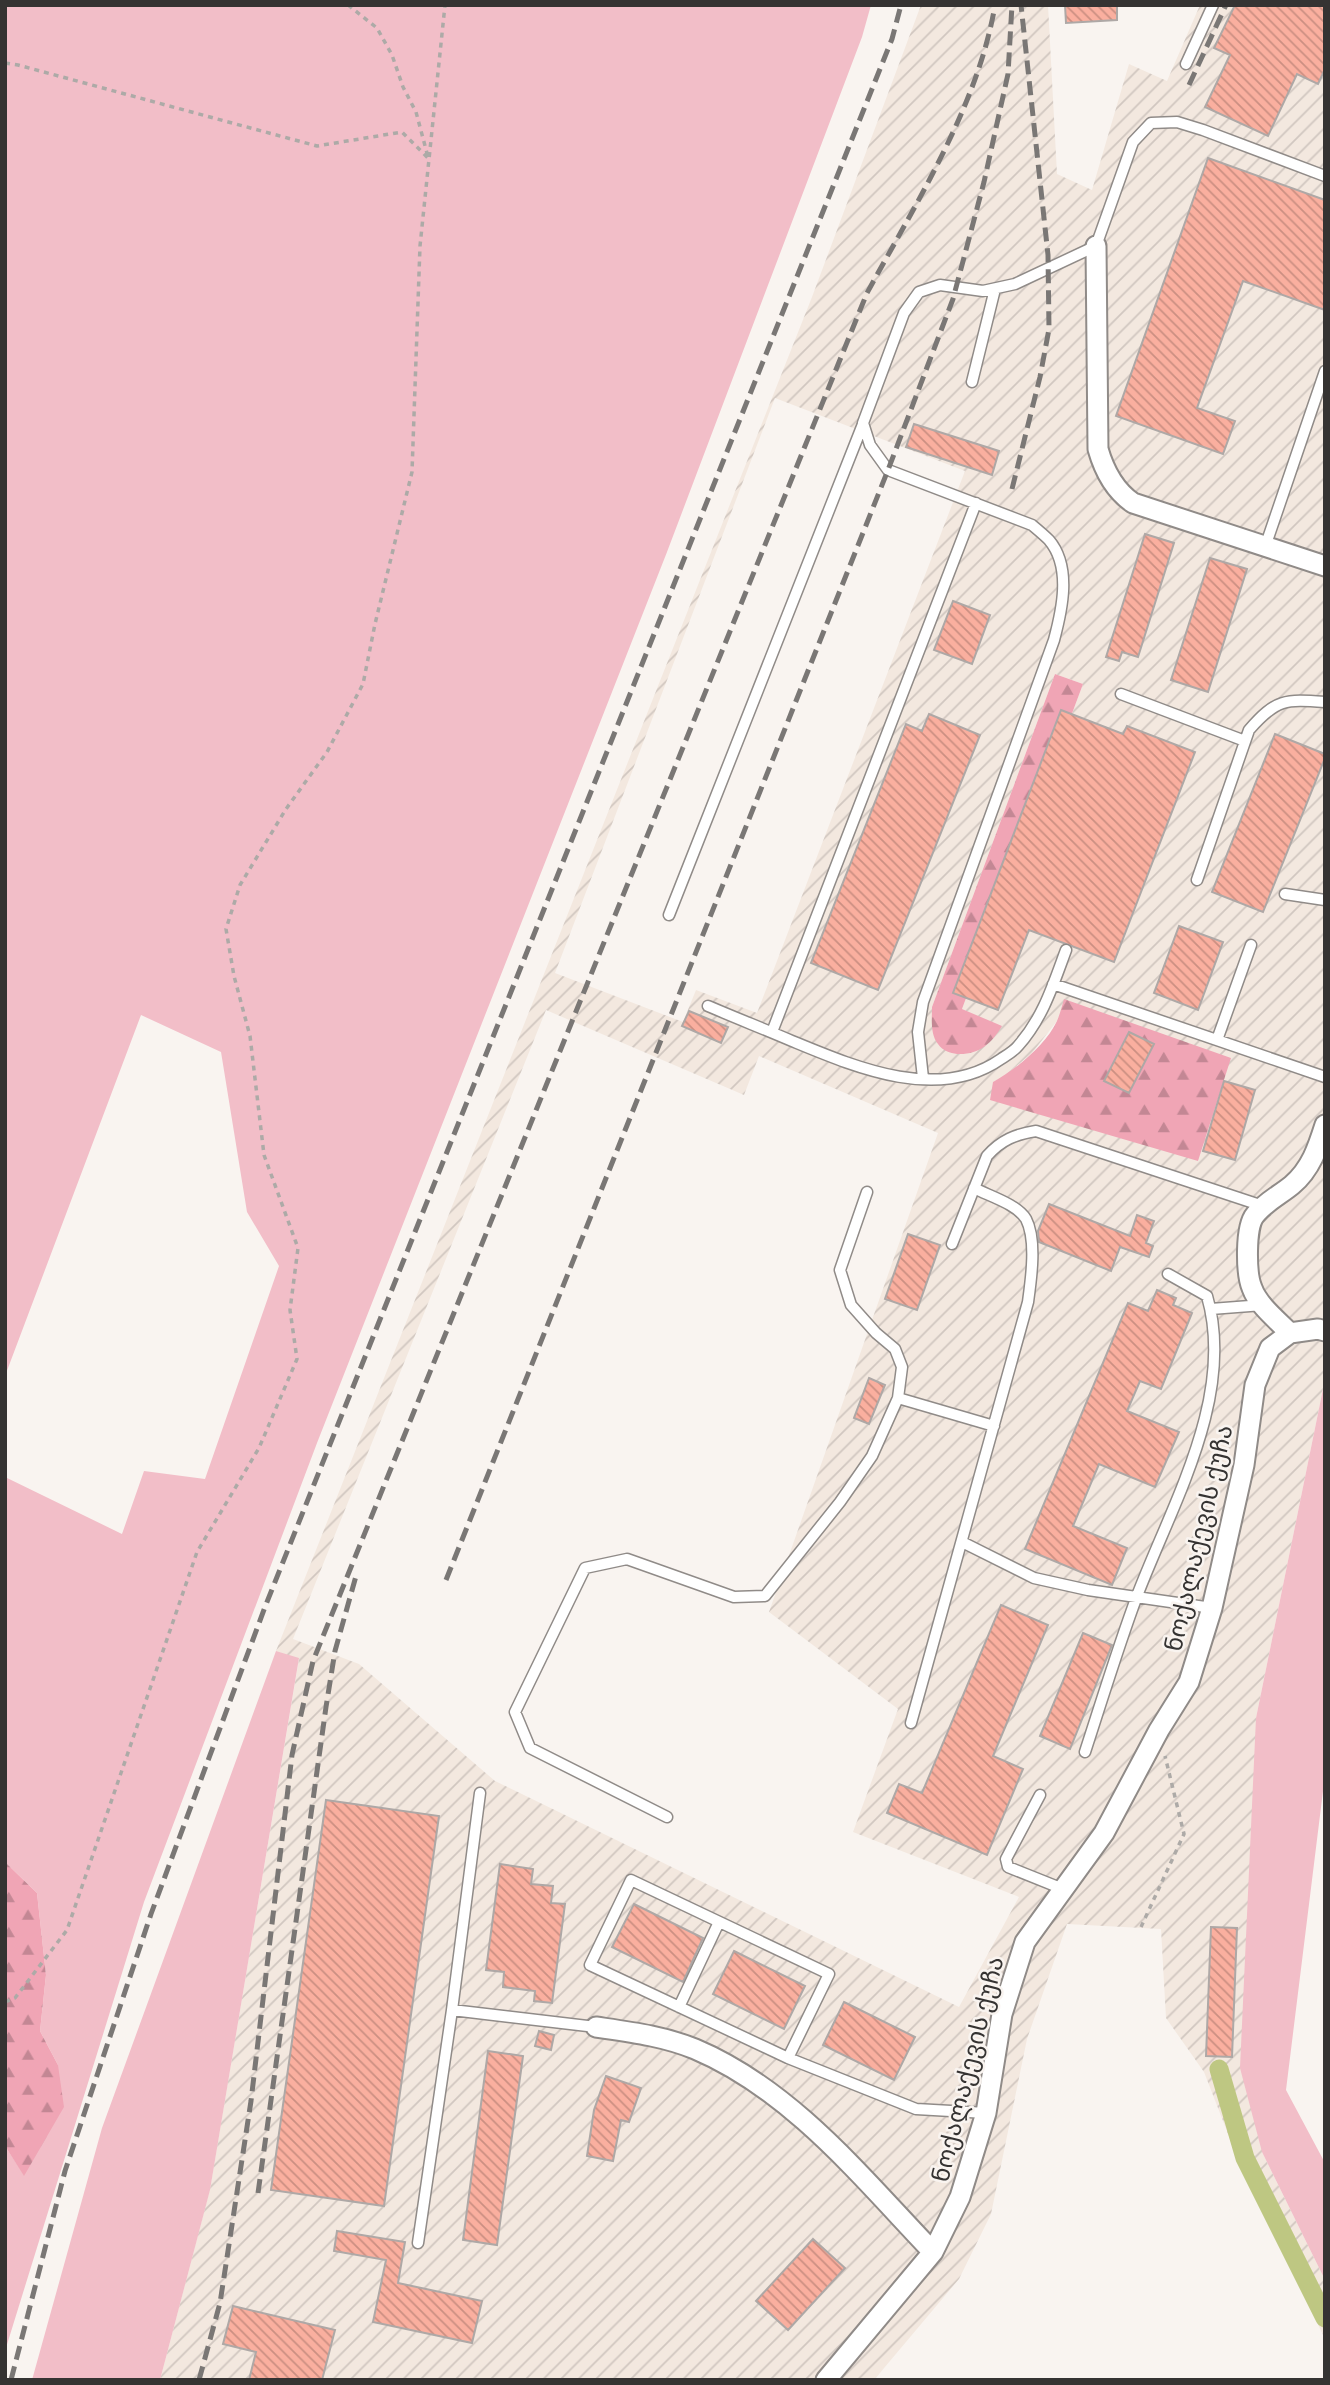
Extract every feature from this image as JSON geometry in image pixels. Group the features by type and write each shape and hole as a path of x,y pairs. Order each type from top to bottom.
{"street":[{"path":"1096,246 1098,449 1112,482 1123,496 1133,503 1325,566"},
{"path":"1325,1125 1315,1156 1294,1184 1263,1206 1252,1218 1247,1236 1251,1287 1263,1305 1290,1333 1318,1329 1325,1331"},
{"name":"ნოქალაქევის ქუჩა","path":"826,2380 933,2252 960,2197 986,2113 1002,2014 1025,1942 1104,1832 1159,1730 1189,1682 1212,1608 1244,1465 1255,1385 1270,1348 1290,1333"},
{"path":"596,2027 650,2035 694,2049 744,2074 816,2130 933,2252"}],"lane":[{"path":"1186,64 1213,5"},
{"path":"669,915 904,313 919,292 940,285 983,291 1015,284 1096,246 1133,142 1151,123 1177,122 1325,176"},
{"path":"972,383 995,289"},
{"path":"1265,547 1325,371"},
{"path":"863,423 870,445 888,470 1032,525 1049,541 1059,556 1063,607 1054,640 923,1002 918,1032 923,1078"},
{"path":"772,1032 976,503"},
{"path":"1121,694 1245,741"},
{"path":"1197,880 1249,730 1276,704 1297,700 1325,702"},
{"path":"1285,894 1325,900"},
{"path":"1217,1040 1251,945"},
{"path":"708,1006 857,1067 923,1078 968,1076 992,1065 1017,1048 1042,1014 1066,950"},
{"path":"1053,984 1325,1077"},
{"path":"952,1244 987,1156 996,1146 1018,1134 1036,1131 1263,1206"},
{"path":"912,1723 1028,1302 1032,1274 1025,1218 1012,1207 974,1188"},
{"path":"667,1817 530,1748 515,1712 585,1568 627,1559 734,1597 765,1596 873,1457 898,1398 902,1367 895,1349 876,1334 851,1304 840,1270 867,1192"},
{"path":"1085,1752 1137,1597 1201,1437 1214,1359 1214,1319 1207,1296 1168,1274"},
{"path":"1211,1309 1263,1305"},
{"path":"898,1398 994,1426"},
{"path":"962,1542 1034,1578 1088,1590 1212,1608"},
{"path":"418,2244 480,1793"},
{"path":"1040,1795 1006,1859 1008,1867 1063,1889"},
{"path":"788,2058 829,1974 631,1880 590,1965 788,2058 916,2109 986,2113"},
{"path":"679,2007 719,1922"},
{"path":"452,2010 596,2027"}],"path":[{"path":"348,5 377,28 392,55 403,87 416,112 429,159"},
{"path":"5,2002 16,1998 67,1930 197,1552 259,1448 297,1359 290,1310 298,1248 264,1155 250,1036 234,976 226,929 240,885 286,809 327,752 363,684 412,472 420,246 445,5"},
{"path":"5,63 317,146 402,132 429,159"},
{"path":"1140,1927 1184,1834 1159,1730"}],"shaded area":[{"path":"5,5 871,5 862,37 667,552 317,1443 144,1902 5,2351 5,2146 24,2175 58,2065 40,2031 46,1975 37,1893 5,1862 5,1477 122,1534 144,1471 205,1479 279,1266 247,1212 221,1052 141,1015 5,1376"},
{"path":"921,5 1048,5 1057,174 1092,190 1129,64 1167,81 1200,5 1325,5 1325,1379 1256,1718 1262,2152 1325,2280 1325,2339 1237,2157 1204,2072 1166,2018 1161,1929 1067,1924 1027,2039 991,2214 959,2279 874,2380 160,2380 210,2189 299,1659 276,1651 812,297","holes":["775,398 965,471 757,1013 696,990 683,1022 555,973","1055,674 1083,684 962,1009 1001,1027 932,1007","546,1010 744,1095 759,1056 938,1133 769,1612 898,1709 853,1832 1019,1897 959,2007 495,1781 359,1664 293,1639","1057,1021 1199,1161 993,1082 1006,1075 1032,1053"]},
{"path":"1325,1379 1325,1775 1286,2090 1325,2163 1325,2280 1262,2152 1240,2068 1256,1718"},
{"path":"276,1651 299,1658 210,2190 160,2380 32,2380 102,2128"}],"green space":[{"path":"1055,674 1083,684 962,1009 1002,1026 989,1043 978,1050 965,1054 952,1053 942,1048 935,1040 932,1007"},
{"path":"1064,999 1231,1058 1198,1161 990,1100 993,1082 1020,1064 1038,1048 1052,1030"},
{"path":"5,1862 37,1893 46,1975 40,2031 58,2065 64,2107 24,2176 5,2146"}],"building":[{"path":"1065,5 1117,5 1117,20 1066,23"},
{"path":"1235,5 1325,5 1325,69 1318,84 1297,74 1268,136 1205,107 1230,55 1214,48"},
{"path":"1208,158 1325,200 1325,310 1243,281 1197,408 1235,421 1223,454 1116,416"},
{"path":"914,424 999,451 992,475 906,447"},
{"path":"1145,534 1174,543 1138,657 1122,652 1119,661 1106,657"},
{"path":"1210,558 1247,569 1208,692 1171,680"},
{"path":"953,601 990,615 972,664 934,650"},
{"path":"1061,710 1123,734 1127,726 1195,752 1114,962 1029,930 998,1010 953,993"},
{"path":"929,714 980,735 878,990 811,963 906,724 922,731"},
{"path":"1275,734 1325,754 1325,758 1263,912 1212,892"},
{"path":"1179,926 1223,942 1198,1010 1154,993"},
{"path":"689,1011 728,1027 721,1043 682,1026"},
{"path":"1129,1032 1154,1044 1129,1093 1104,1081"},
{"path":"1224,1081 1255,1090 1235,1160 1203,1151"},
{"path":"1049,1204 1130,1236 1137,1215 1154,1221 1146,1243 1153,1246 1149,1257 1120,1247 1111,1271 1039,1242 1038,1231"},
{"path":"908,1234 940,1245 917,1310 885,1299"},
{"path":"1157,1290 1176,1298 1173,1305 1192,1313 1161,1389 1140,1381 1127,1411 1179,1432 1155,1487 1099,1464 1073,1526 1127,1548 1112,1585 1025,1549 1128,1303 1148,1311"},
{"path":"869,1378 885,1385 869,1424 854,1418"},
{"path":"1001,1605 1048,1625 993,1756 1023,1769 987,1855 887,1813 899,1784 922,1793"},
{"path":"1083,1633 1112,1645 1070,1749 1040,1736"},
{"path":"326,1800 439,1816 384,2206 271,2190"},
{"path":"500,1864 533,1869 531,1884 553,1886 551,1903 565,1904 552,2003 534,2001 535,1991 503,1987 504,1972 486,1970"},
{"path":"634,1904 703,1938 683,1982 612,1947"},
{"path":"1211,1927 1237,1928 1232,2057 1206,2056"},
{"path":"734,1951 805,1986 784,2029 713,1994"},
{"path":"844,2002 915,2037 894,2080 823,2045"},
{"path":"539,2031 554,2035 551,2050 535,2046"},
{"path":"488,2051 523,2056 497,2245 463,2240"},
{"path":"606,2076 641,2088 629,2122 621,2120 613,2161 587,2156 594,2110"},
{"path":"337,2231 405,2242 398,2283 482,2301 472,2343 373,2322 386,2260 334,2251"},
{"path":"813,2239 845,2268 788,2330 756,2301"},
{"path":"233,2306 335,2330 322,2380 249,2380 256,2352 223,2344"}],"waterway":[{"path":"1219,2069 1245,2158 1325,2318"}],"railway":[{"path":"11,2380 65,2171 151,1914 265,1607 892,39 901,5"},
{"path":"199,2380 220,2303 251,2101 292,1755 313,1661 867,293 925,189 960,117 987,43 995,5"},
{"path":"446,1580 888,470 953,299 984,182 1008,74 1012,5"},
{"path":"1012,489 1049,329 1048,255 1021,5"},
{"path":"1189,85 1226,5"},
{"path":"258,2193 326,1707 335,1651 356,1576"}]}
